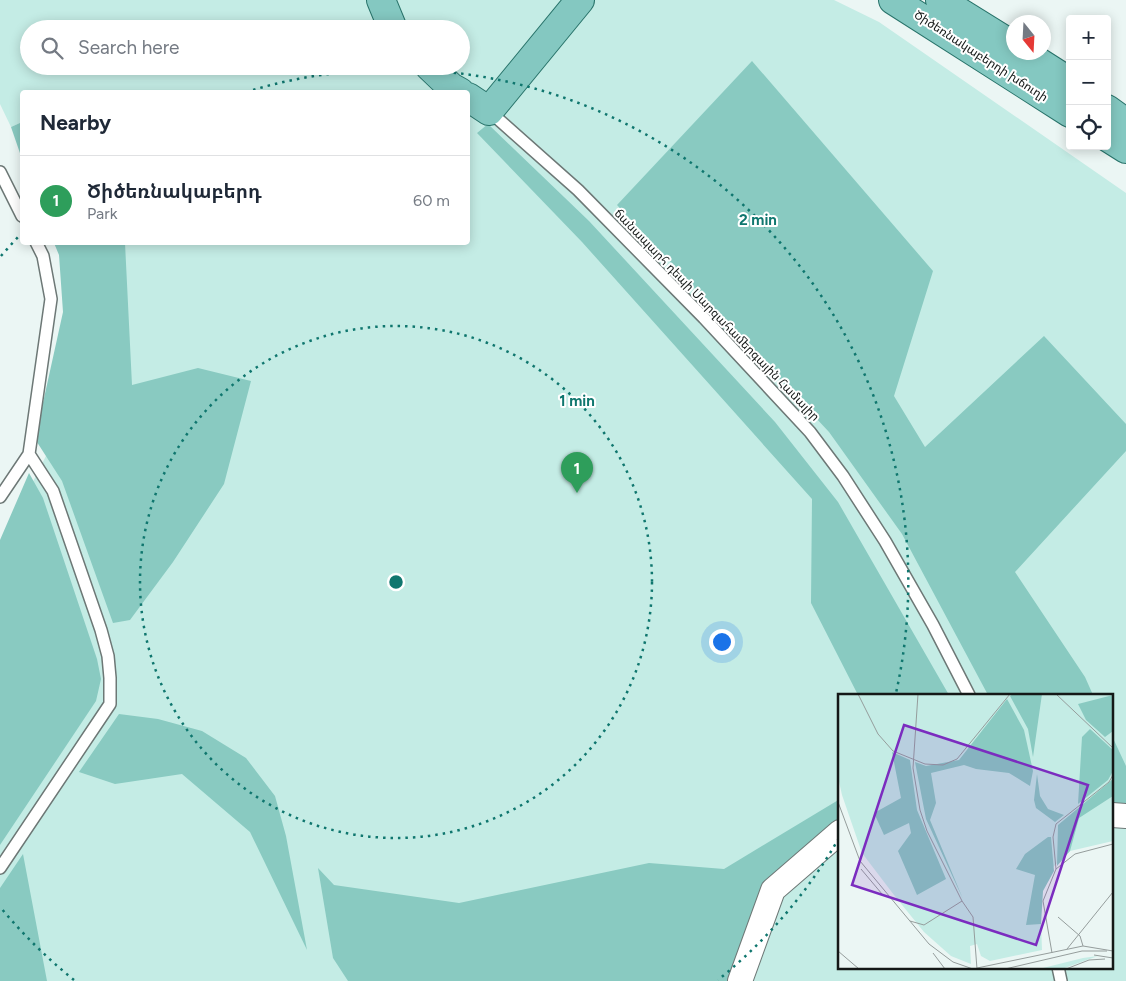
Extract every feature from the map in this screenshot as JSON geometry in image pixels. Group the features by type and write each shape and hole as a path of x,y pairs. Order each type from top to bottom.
{"main road":[{"path":"381,0 390,20"},
{"path":"478,104 580,0"},
{"name":"Ծիծեռնակաբերդի խճուղի","path":"893,0 1066,110"},
{"name":"Ծիծեռնակաբերդի խճուղի","path":"940,0 1006,41"},
{"name":"Ծիծեռնակաբերդի խճուղի","path":"1036,60 1066,79"},
{"path":"440,75 458,90"},
{"path":"1111,112 1126,123"},
{"path":"1111,140 1126,149"}],"street":[{"path":"740,981 773,890 838,834"}],"lane":[{"name":"ճանապարհ դեպի Մարզահամերգային Համալիր","path":"478,104 578,190 704,318 810,432 843,476 885,541 933,625 968,694"},
{"path":"0,172 20,212"},
{"path":"0,497 29,454 51,299 43,256 38,245"},
{"path":"0,868 110,704 110,671 102,630 53,490 29,454"},
{"path":"1058,968 1061,981"}],"green space":[{"path":"0,0 834,0 879,22 1126,193 1126,981 0,981 0,547 55,438 68,245 470,245 470,90 20,90 20,123 11,127 0,104"}],"shaded area":[{"path":"752,61 933,271 894,396 925,447 1044,336 1126,424 1126,451 1015,572 1085,677 1093,694 987,694 902,534 829,432 617,205"},
{"path":"20,123 20,153 11,127"},
{"path":"488,124 589,221 775,422 838,502 948,694 857,694 811,603 812,499 582,242 477,133"},
{"path":"55,245 125,245 132,385 198,368 251,381 224,484 173,562 130,620 113,623 62,481 35,439 63,312 59,255"},
{"path":"29,473 43,498 97,659 101,679 96,701 0,845 0,540"},
{"path":"119,714 158,719 202,731 246,758 275,796 286,836 307,950 250,832 182,774 115,784 79,772"},
{"path":"1114,740 1126,766 1126,806 1114,805"},
{"path":"838,800 838,824 762,884 727,981 348,981 333,958 318,868 334,885 459,903 649,863 724,869"},
{"path":"23,854 47,981 0,981 0,888"}],"place":[{"name":"Ծիծեռնակաբերդ","path":"577,493"}]}
